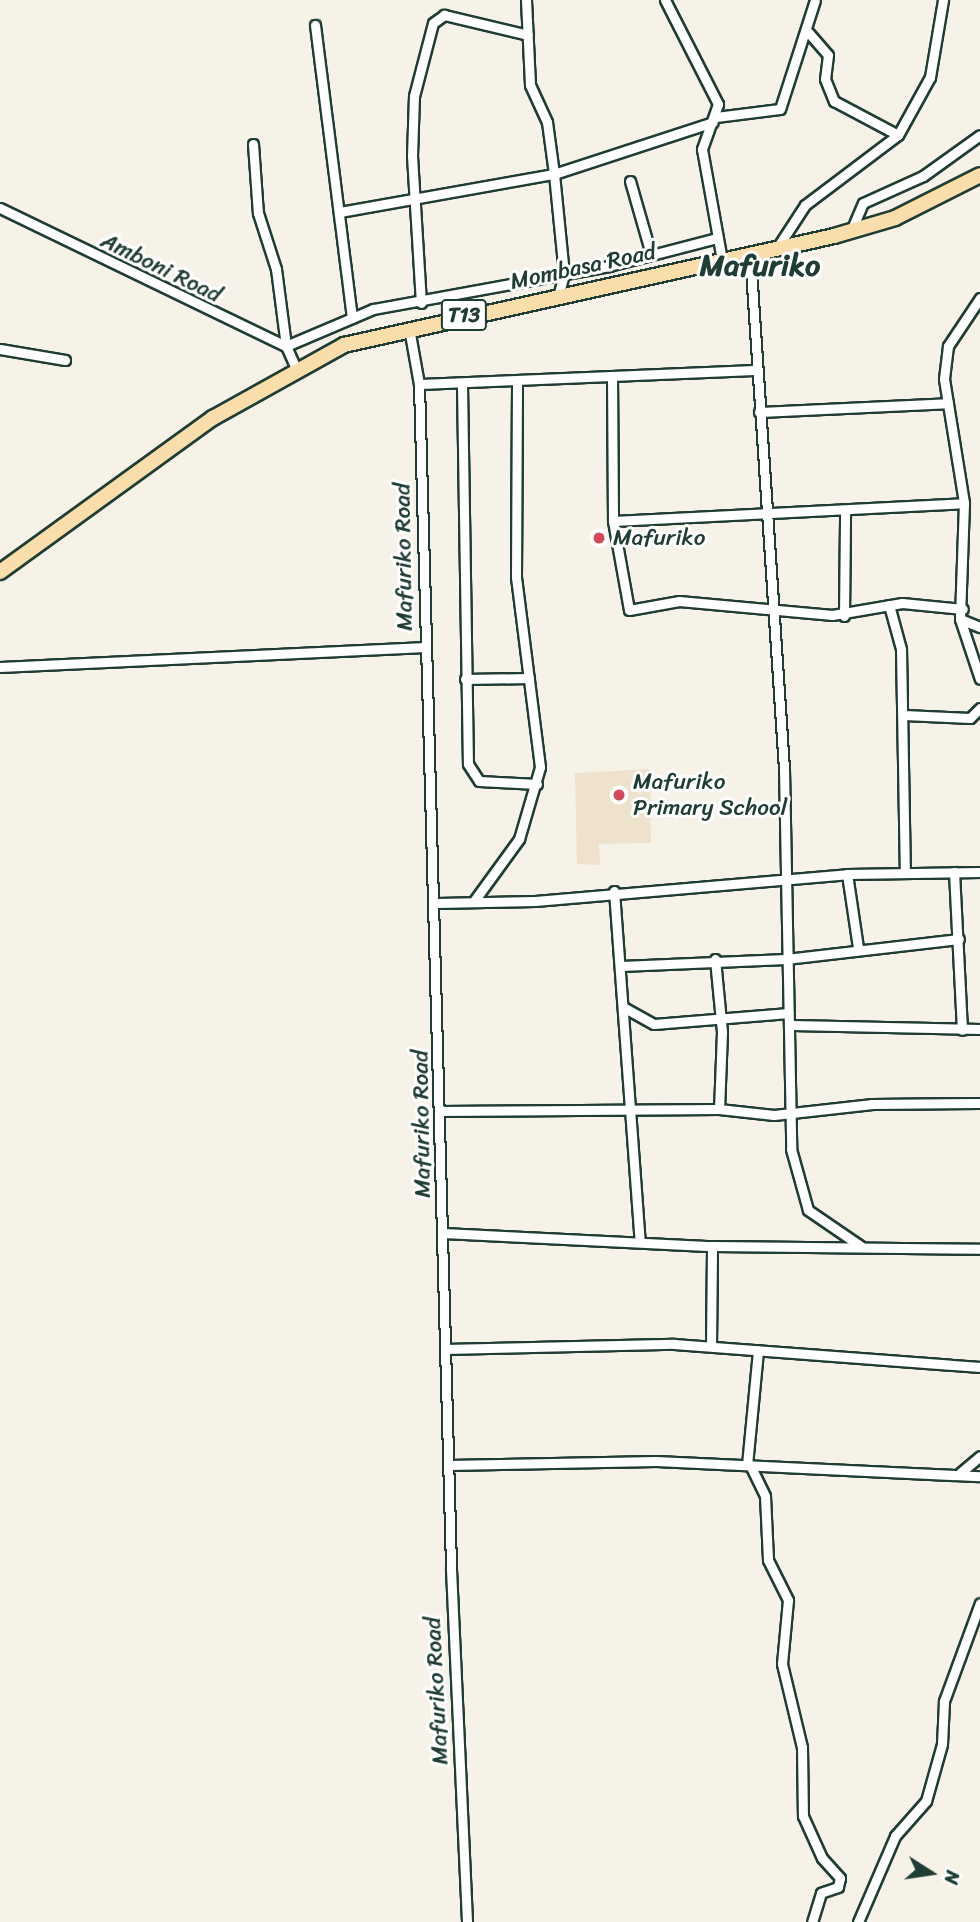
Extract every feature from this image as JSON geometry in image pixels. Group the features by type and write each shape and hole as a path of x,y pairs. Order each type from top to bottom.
{"highway":[{"name":"Mombasa Road","path":"0,572 213,418 296,368 408,326 558,297 850,231 895,218 980,175"}],"street":[{"path":"526,0 530,85 547,122 554,174 564,274 558,297"},
{"path":"665,0 716,96 714,120 702,149 722,260"},
{"path":"340,212 554,174 714,120 780,109 808,32 815,0"},
{"path":"776,249 804,205 898,135 930,77 943,0"},
{"path":"421,303 411,200 414,96 435,19 444,15 528,35"},
{"path":"315,25 317,80 340,212 352,318"},
{"path":"808,32 828,55 825,79 834,101 898,135"},
{"path":"850,231 863,203 923,176 980,135"},
{"path":"253,144 258,213 276,269 286,346 296,368"},
{"path":"630,181 651,254"},
{"name":"Amboni Road","path":"0,208 286,346"},
{"path":"286,346 352,318 564,274 717,238"},
{"path":"750,254 772,609 785,881 786,959 792,1025 791,1149 808,1210 862,1247"},
{"path":"980,298 948,346 948,404 964,503 962,614 980,679"},
{"name":"Mafuriko Road","path":"408,326 419,384 426,648 437,903 445,1349 467,1922"},
{"path":"0,349 65,360"},
{"path":"419,384 462,385 756,370"},
{"path":"612,376 613,521 629,610 679,601 845,616 889,605 962,614 980,627"},
{"path":"474,901 519,839 537,784 529,678 516,577 517,382"},
{"path":"462,385 465,679 472,775 537,784"},
{"path":"759,412 948,404"},
{"path":"613,521 845,513 964,503"},
{"path":"845,513 845,616"},
{"path":"889,605 901,649 905,872"},
{"path":"0,667 426,648"},
{"path":"465,679 529,678"},
{"path":"904,715 970,718 980,708"},
{"path":"954,872 962,1030"},
{"path":"437,903 785,881 847,874 980,872"},
{"path":"847,874 858,948"},
{"path":"614,891 634,1110 640,1241"},
{"path":"621,966 715,959 786,959 858,948 959,939"},
{"path":"715,959 719,1022 719,1109"},
{"path":"623,1007 654,1024 719,1022 789,1013"},
{"path":"792,1025 980,1029"},
{"path":"440,1111 719,1109 774,1115 793,1110 980,1103"},
{"path":"443,1233 712,1246 980,1249"},
{"path":"710,1346 712,1246"},
{"path":"445,1349 710,1346 980,1367"},
{"path":"758,1351 748,1465 765,1496 768,1560 788,1600 782,1664 802,1747 803,1816 822,1858 840,1878 838,1887 821,1893 812,1922"},
{"path":"960,1473 980,1456"},
{"path":"449,1465 748,1465 980,1476"},
{"path":"858,1922 895,1836 926,1801 942,1744 944,1701 980,1603"}],"shaded area":[{"name":"Mafuriko Primary School","path":"650,769 651,843 599,844 600,865 577,864 575,773"}],"place":[{"name":"Mafuriko","path":"599,538"},
{"name":"Mafuriko Primary School","path":"619,795"}],"district":[{"name":"Mafuriko","path":"760,265"}]}
